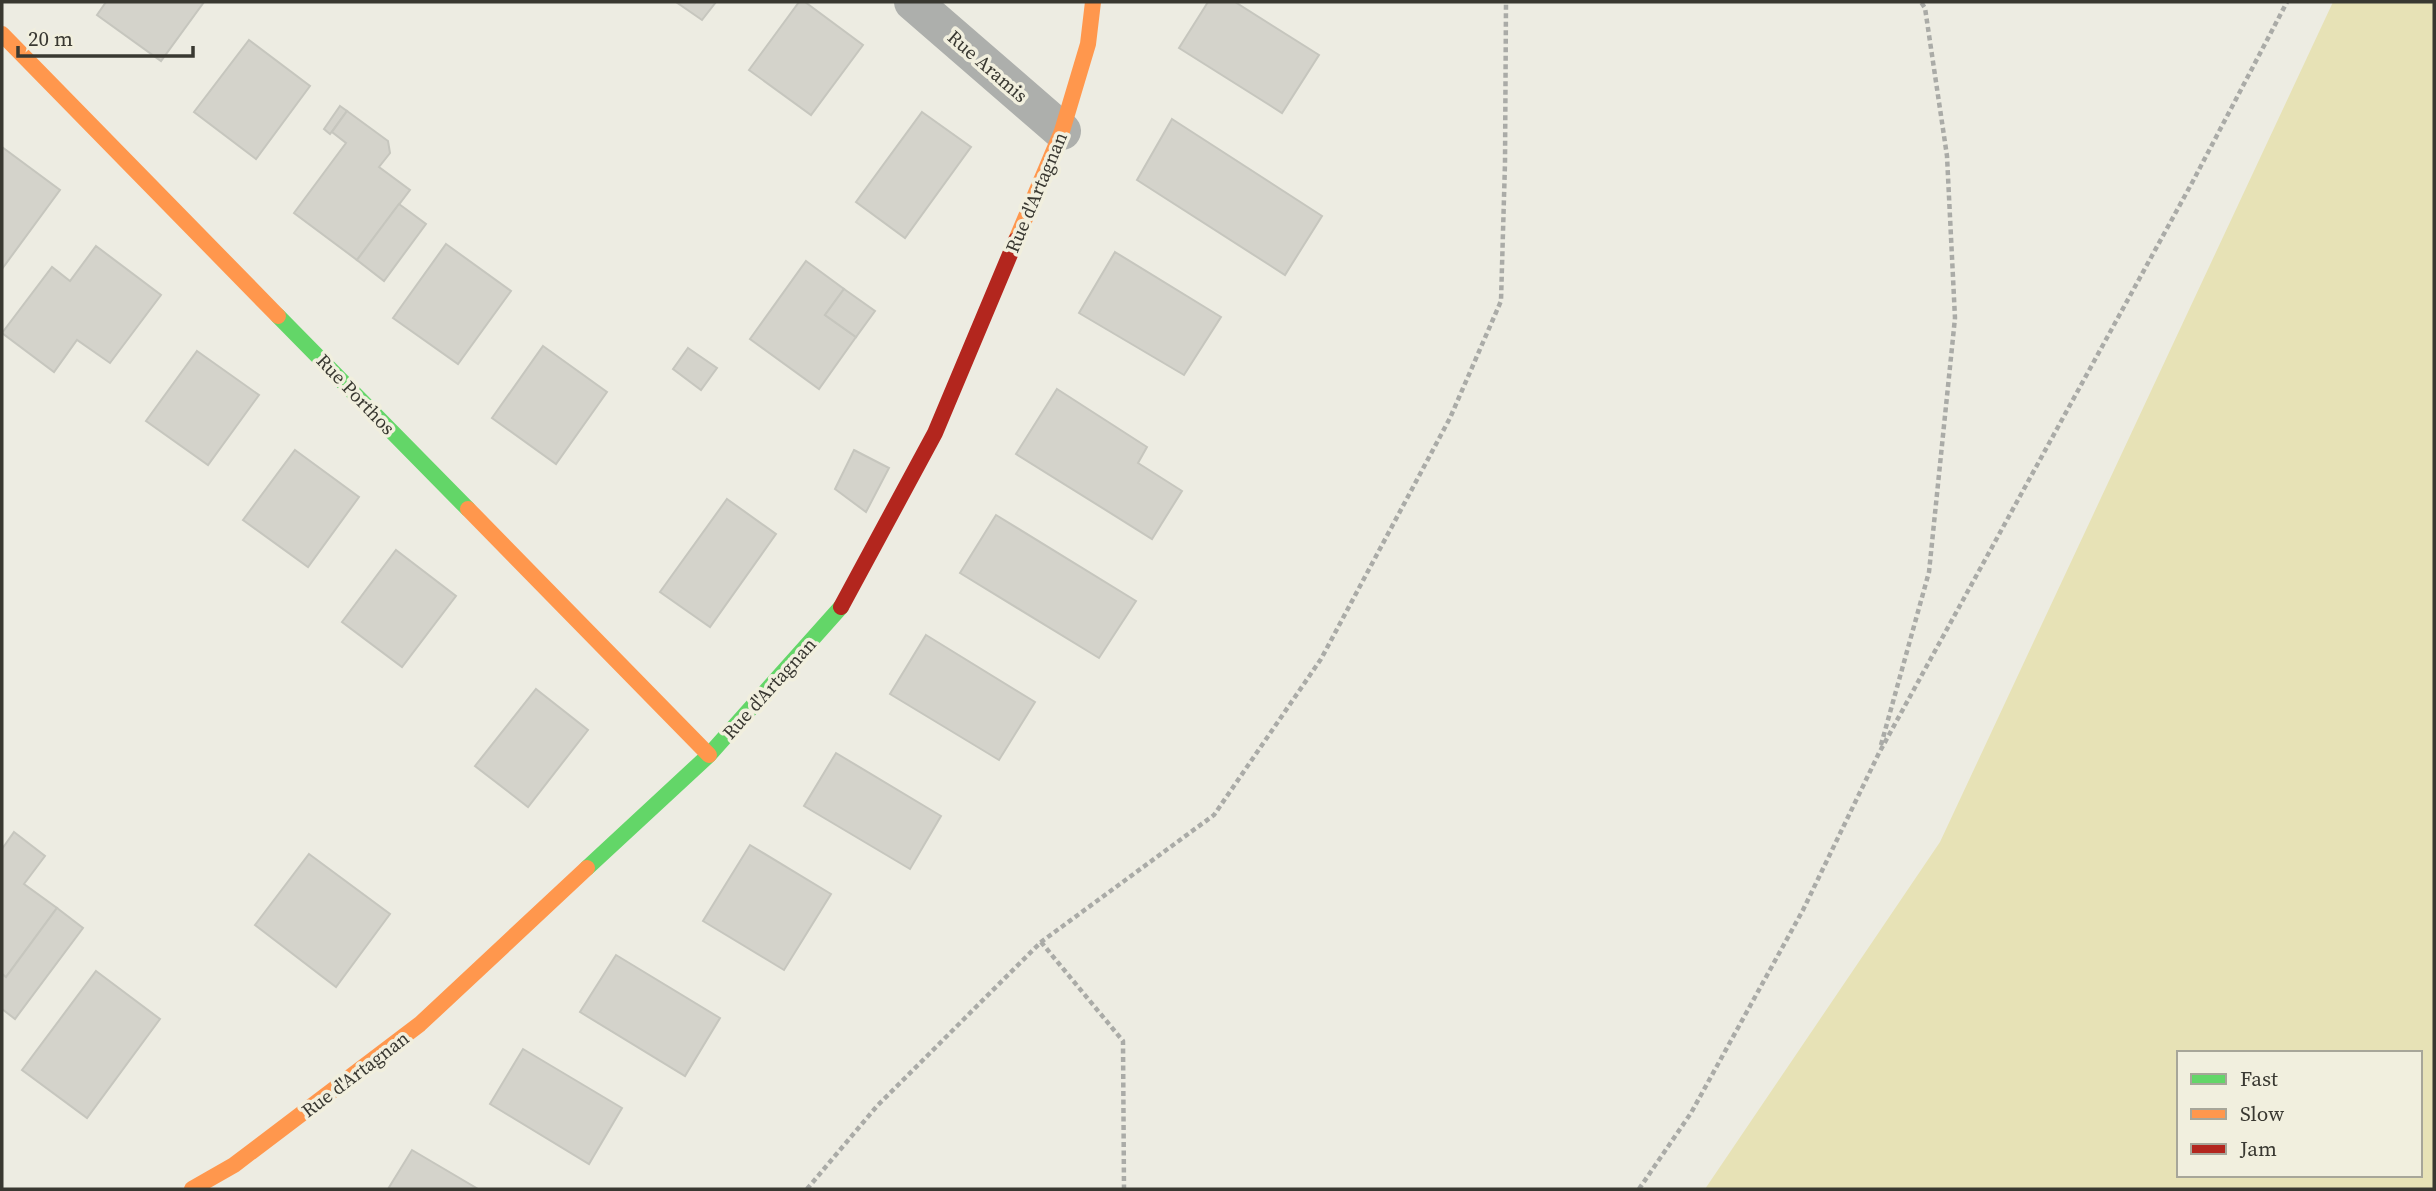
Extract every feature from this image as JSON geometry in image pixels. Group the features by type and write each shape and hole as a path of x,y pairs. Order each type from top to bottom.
{"street":[{"name":"Rue Aramis","path":"913,2 1062,131"},
{"name":"Rue d'Artagnan","path":"192,1189 234,1165 420,1024 709,755 840,608 935,433 1062,131 1088,44 1093,2"},
{"name":"Rue Porthos","path":"2,34 709,755"}],"path":[{"path":"807,1189 877,1106 1041,942 1214,815 1321,659 1450,418 1501,301 1506,2"},
{"path":"1879,753 1929,572 1955,318 1947,156 1925,8 1921,2"},
{"path":"1639,1189 1691,1113 1796,922 1879,753 2193,181 2287,2"},
{"path":"1041,942 1122,1041 1124,1189"}],"shaded area":[{"path":"2333,2 2434,2 2434,1189 1705,1189 1940,842"}],"building":[{"path":"106,2 204,2 161,61 97,15"},
{"path":"676,2 716,2 702,20"},
{"path":"799,2 805,2 863,45 811,115 749,70"},
{"path":"1208,2 1235,2 1319,55 1282,113 1179,48"},
{"path":"249,40 310,86 256,159 194,112"},
{"path":"340,106 347,111 330,134 324,129"},
{"path":"347,111 388,141 390,153 379,167 410,190 357,260 294,213 346,143 332,132"},
{"path":"922,112 971,147 905,238 856,202"},
{"path":"1172,119 1322,216 1285,275 1137,180"},
{"path":"2,147 60,190 2,269"},
{"path":"399,204 426,224 384,281 357,260"},
{"path":"446,244 511,291 458,364 393,318"},
{"path":"96,246 161,295 110,363 77,340 54,372 2,333 52,267 70,281"},
{"path":"1115,252 1221,317 1184,375 1079,313"},
{"path":"806,261 844,289 825,315 856,337 819,389 750,339"},
{"path":"844,289 875,311 856,337 825,315"},
{"path":"543,346 607,392 556,464 492,418"},
{"path":"688,348 717,368 701,390 673,369"},
{"path":"197,351 259,395 208,465 146,421"},
{"path":"1057,389 1147,447 1138,463 1182,491 1152,539 1016,454"},
{"path":"295,450 359,497 308,567 243,520"},
{"path":"854,450 889,468 866,512 835,489"},
{"path":"727,499 776,534 710,627 660,592"},
{"path":"996,515 1136,601 1099,658 960,573"},
{"path":"396,550 456,596 402,667 342,622"},
{"path":"926,635 1035,702 999,760 890,694"},
{"path":"536,689 588,730 528,807 475,766"},
{"path":"836,753 941,816 910,869 804,806"},
{"path":"14,832 45,856 24,884 57,908 6,977 2,974 2,849"},
{"path":"750,845 831,894 784,970 703,921"},
{"path":"309,854 390,914 336,987 255,925"},
{"path":"57,908 83,928 15,1019 2,1009 2,974 6,977"},
{"path":"616,955 720,1018 685,1076 580,1012"},
{"path":"96,971 160,1019 87,1118 22,1070"},
{"path":"523,1049 622,1108 589,1164 490,1104"},
{"path":"412,1150 478,1189 388,1189"}],"traffic: fast":[{"path":"278,316 468,509"},
{"path":"587,868 709,755 841,607"}],"traffic: slow":[{"path":"1016,240 1062,131 1088,44 1093,2"},
{"path":"2,34 278,316"},
{"path":"468,509 709,755"},
{"path":"192,1189 234,1165 420,1024 587,868"}],"traffic: jam":[{"path":"841,607 935,433 1016,240"}]}
